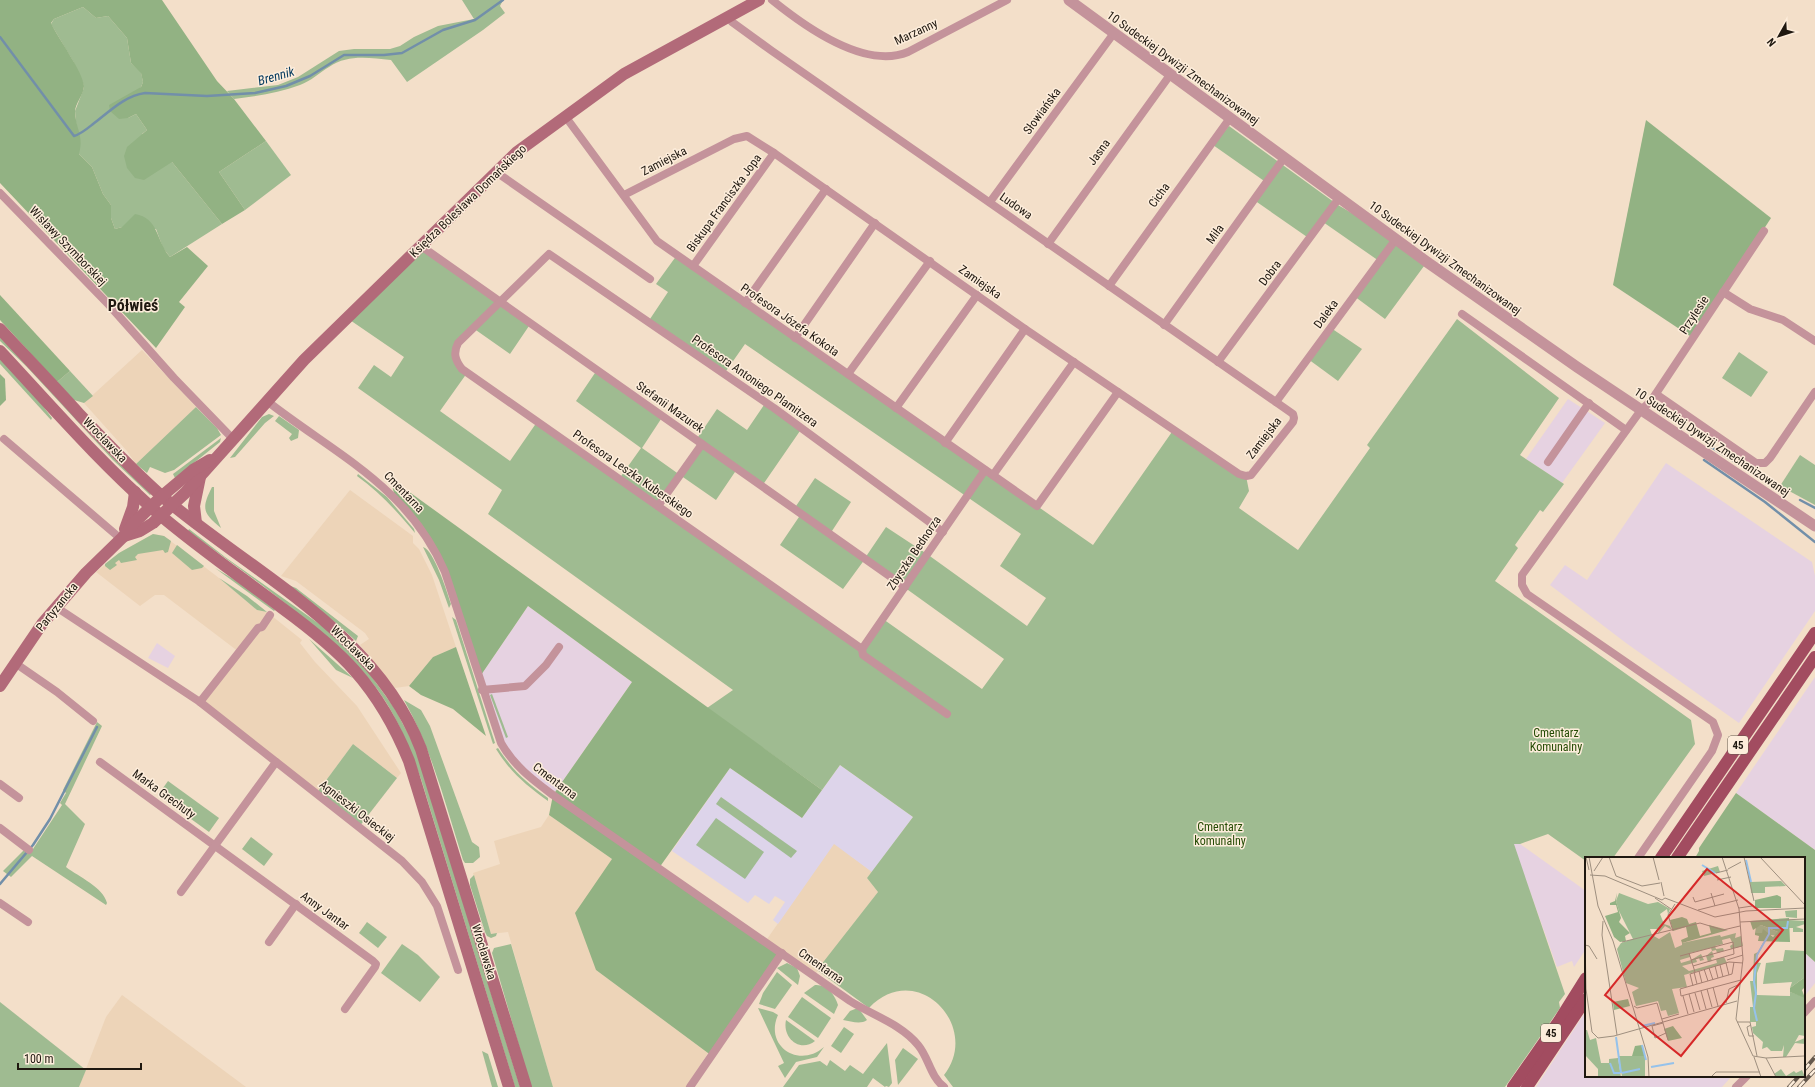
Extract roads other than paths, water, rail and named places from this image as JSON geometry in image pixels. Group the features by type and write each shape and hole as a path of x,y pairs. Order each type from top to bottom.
{"main road":[{"name":"Księdza Bolesława Domańskiego","path":"161,516 200,477 304,360 517,152 636,66 759,0"},
{"name":"Wrocławska","path":"0,329 135,472 172,505 340,634 376,671 399,704 416,736 426,761 526,1087"},
{"name":"Wrocławska","path":"0,351 90,448 151,507 327,643 367,685 390,720 402,743 419,791 509,1087"},
{"name":"Księdza Bolesława Domańskiego","path":"151,507 193,470 219,454"},
{"path":"196,523 194,506 200,477"},
{"path":"122,537 133,507 135,492"},
{"name":"Partyzancka","path":"0,686 4,673 15,663 56,607 86,573 151,507"},
{"name":"Partyzancka","path":"122,537 140,531 161,516"},
{"name":"45","path":"1662,857 1815,633"},
{"name":"45","path":"1679,857 1815,657"},
{"name":"45","path":"1513,1087 1559,1021 1585,980"},
{"name":"45","path":"1527,1087 1585,1000"}],"street":[{"name":"Marzanny","path":"772,0 809,28 833,42 868,53 893,56 908,52 1007,0"},
{"name":"10 Sudeckiej Dywizji Zmechanizowanej","path":"1069,0 1284,158 1570,363 1815,526"},
{"name":"Ludowa","path":"728,17 732,22 766,47 1292,414"},
{"name":"Słowiańska","path":"990,202 1114,33"},
{"name":"Jasna","path":"1048,244 1170,75"},
{"name":"Profesora Józefa Kokota","path":"566,116 657,241 1037,506 1118,392"},
{"name":"Cicha","path":"1109,286 1230,118"},
{"name":"Zamiejska","path":"624,195 741,136 752,138 930,261 1025,329 1239,474 1246,476 1251,475 1293,422 1294,418 1292,414"},
{"name":"Biskupa Franciszka Jopa","path":"693,266 774,153"},
{"name":"Miła","path":"1164,325 1284,158"},
{"path":"496,172 650,280"},
{"path":"745,303 826,189"},
{"name":"Wisławy Szymborskiej","path":"0,193 109,305 174,378 233,439"},
{"name":"Dobra","path":"1218,362 1340,198"},
{"path":"795,338 875,223"},
{"name":"Przylesie","path":"1639,857 1712,751 1718,734 1715,726 1709,719 1527,594 1522,585 1522,576 1626,430 1641,410 1652,401 1764,230"},
{"name":"Daleka","path":"1276,402 1396,239"},
{"name":"Stefanii Mazurek","path":"421,246 905,587"},
{"name":"Profesora Leszka Kuberskiego","path":"549,254 458,343 455,352 459,365 862,649 863,655 947,714"},
{"name":"Profesora Antoniego Plamitzera","path":"549,254 774,408 943,532"},
{"path":"848,374 930,261"},
{"path":"1724,292 1750,309 1784,320 1815,341"},
{"path":"896,408 977,295"},
{"path":"1462,314 1626,430"},
{"path":"945,443 1025,329"},
{"path":"992,475 1074,362"},
{"path":"1656,394 1756,463 1761,464 1770,458 1815,392"},
{"name":"Cmentarna","path":"267,401 370,475 395,497 417,523 445,572 482,690 501,743 508,756 523,772 553,796 853,1003 886,1020 913,1040 922,1051 933,1074 944,1087"},
{"path":"1548,462 1589,403"},
{"path":"4,439 122,537"},
{"path":"658,506 702,444"},
{"name":"Zbyszka Bednorza","path":"862,649 985,470"},
{"name":"Agnieszki Osieckiej","path":"56,607 200,702 402,861 422,882 437,906 458,970"},
{"path":"200,702 258,628 262,627 270,615"},
{"path":"482,690 525,686 546,665 559,647"},
{"path":"15,663 57,692 93,721"},
{"name":"Marka Grechuty","path":"100,762 215,846"},
{"path":"181,892 276,762"},
{"path":"0,784 19,798"},
{"path":"0,828 29,850"},
{"name":"Anny Jantar","path":"215,846 376,964 345,1009"},
{"path":"0,903 28,922"},
{"path":"269,942 296,904"},
{"path":"690,1087 782,953"},
{"path":"1805,1012 1815,1001"},
{"path":"1736,1087 1746,1077"}],"waterway":[{"name":"Brennik","path":"0,37 74,136 84,131 117,105 130,97 145,93 207,96 255,93 286,86 310,76 344,55 384,55 402,53 443,30 475,20 503,0"},
{"path":"1711,447 1783,491"},
{"path":"1704,460 1765,502 1815,542"},
{"path":"1800,500 1815,508"},
{"path":"0,884 33,845 50,819 97,727"}],"railway":[{"path":"1805,1069 1815,1057"},
{"path":"1799,1087 1815,1070"},
{"path":"1789,1087 1798,1077"}],"district":[{"name":"Półwieś","path":"133,305"}],"park label":[{"name":"Cmentarz Komunalny","path":"1556,740"},
{"name":"Cmentarz komunalny","path":"1220,834"}]}
